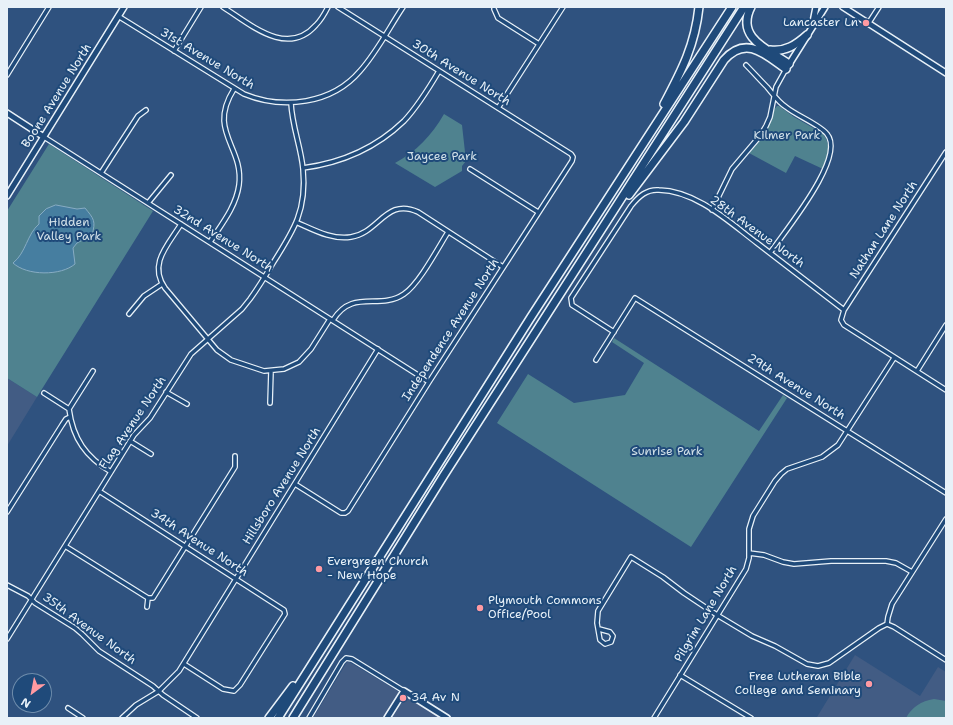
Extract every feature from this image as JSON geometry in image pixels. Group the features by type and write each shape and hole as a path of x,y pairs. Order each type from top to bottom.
{"highway":[{"path":"637,153 684,66 694,38 699,7"},
{"path":"278,718 459,431 732,7"},
{"path":"293,718 444,474 744,7"},
{"path":"751,7 748,17 748,29 754,40 788,66"},
{"path":"764,47 772,50 787,49 792,47 807,35"},
{"path":"614,211 628,196 680,128 730,53 737,49 746,47 788,66"},
{"path":"269,718 322,648"},
{"path":"297,718 317,680"}],"street":[{"path":"7,75 50,7"},
{"name":"Boone Avenue North","path":"7,196 124,7"},
{"path":"174,51 201,7"},
{"path":"223,7 264,33 277,38 285,39 294,38 310,31 328,7"},
{"name":"30th Avenue North","path":"338,7 571,154 573,157"},
{"path":"291,103 304,102 330,94 346,84 360,72 403,7"},
{"path":"498,108 563,7"},
{"path":"811,28 816,7"},
{"path":"712,210 732,169 760,136 766,126 770,117 774,96 779,81 825,7"},
{"path":"843,7 946,73"},
{"path":"868,24 879,7"},
{"path":"494,9 498,18 539,44"},
{"name":"31st Avenue North","path":"118,16 234,89 255,98 273,102 291,103"},
{"path":"746,65 774,96 794,113 823,130 830,138 831,153 816,187 770,253"},
{"path":"303,168 344,159 361,152 376,142 404,120 426,92 439,71"},
{"path":"210,242 235,202 239,184 238,166 224,128 223,120 227,104 234,89"},
{"name":"Flag Avenue North","path":"7,639 130,440 150,418 186,360 206,339 242,309 256,291 298,223 304,198 303,168 299,146 292,122 291,103"},
{"path":"101,173 138,116 146,110"},
{"name":"32nd Avenue North","path":"7,114 429,382"},
{"name":"Nathan Lane North","path":"894,358 844,326 841,320 844,310 946,152"},
{"name":"Independence Avenue North","path":"295,484 336,510 345,514 348,511 429,382 572,161 573,157"},
{"path":"470,169 538,212"},
{"path":"148,203 171,175"},
{"name":"28th Avenue North","path":"614,332 572,305 571,298 632,206 640,196 652,190 682,194 712,210 844,310"},
{"path":"298,223 332,236 351,237 367,231 392,211 406,208 418,212 503,267"},
{"path":"181,224 159,260 158,275 162,284 206,339 217,350 232,360 260,370 271,371 292,366 302,359 340,310 353,303 391,300 405,294 416,281 448,232"},
{"path":"129,314 144,296 162,284"},
{"name":"29th Avenue North","path":"614,332 635,298 946,493"},
{"path":"917,371 946,325"},
{"path":"596,360 614,332"},
{"name":"Hillsboro Avenue North","path":"122,718 136,705 159,691 175,676 184,664 378,349"},
{"path":"894,358 946,390"},
{"name":"Pilgrim Lane North","path":"654,718 746,569 749,553 750,529 753,516 775,481 787,469 828,454 838,445 894,358"},
{"path":"93,370 69,409 70,417 75,432 85,452 93,460 111,472"},
{"path":"270,403 271,371"},
{"path":"166,392 187,404"},
{"path":"44,393 69,409"},
{"path":"7,512 62,425 66,419 70,417"},
{"path":"130,440 151,454"},
{"path":"65,546 148,598 153,598 234,467 235,456"},
{"name":"34th Avenue North","path":"99,491 284,610 285,614 240,686 234,691 228,690 184,664"},
{"path":"599,629 610,632 613,636 611,642 607,644 600,640 597,623 598,611 631,557 663,577 717,615 752,636 775,646 806,664 818,666 833,661 879,628 887,624 892,604 946,519"},
{"path":"749,553 764,555 783,562 794,564 831,561 886,561 896,563 912,572"},
{"name":"35th Avenue North","path":"7,585 28,596 31,600 82,634 98,651 159,691"},
{"path":"147,607 148,598"},
{"path":"887,624 946,660"},
{"path":"309,718 342,662 346,658 352,659 447,718"},
{"path":"680,675 751,718"},
{"path":"159,691 197,718"},
{"path":"387,718 404,691"},
{"path":"68,708 83,718"}],"shaded area":[{"path":"56,205 77,209 85,208 94,223 92,235 77,243 73,248 75,264 61,271 44,273 27,270 13,263 21,254 35,228 39,224 39,216 46,209"},
{"path":"7,378 37,397 7,446"},
{"name":"Free Lutheran Bible College and Seminary","path":"855,655 920,696 938,667 946,672 946,718 817,717"},
{"path":"347,662 398,691 398,694 383,718 313,718"},
{"path":"408,697 441,718 392,718 404,699"}],"green space":[{"name":"Kilmer Park","path":"777,106 822,133 825,137 828,150 823,169 795,156 786,173 749,153 767,130 773,111"},
{"name":"Jaycee Park","path":"444,114 462,125 466,161 462,166 462,171 435,187 395,163 410,154 429,136"},
{"name":"Hidden Valley Park","path":"49,144 153,211 37,397 7,378 7,211"},
{"name":"Sunrise Park","path":"614,338 759,431 783,395 787,398 691,547 497,423 528,374 574,403 625,395 644,363 612,342"},
{"path":"934,699 946,701 946,718 906,718 917,705"}],"place":[{"name":"Lancaster Ln","path":"866,23"},
{"name":"Evergreen Church - New Hope","path":"319,569"},
{"name":"Plymouth Commons Office/Pool","path":"480,608"},
{"name":"Free Lutheran Bible College and Seminary","path":"869,684"},
{"name":"34 Av N","path":"403,698"}]}
